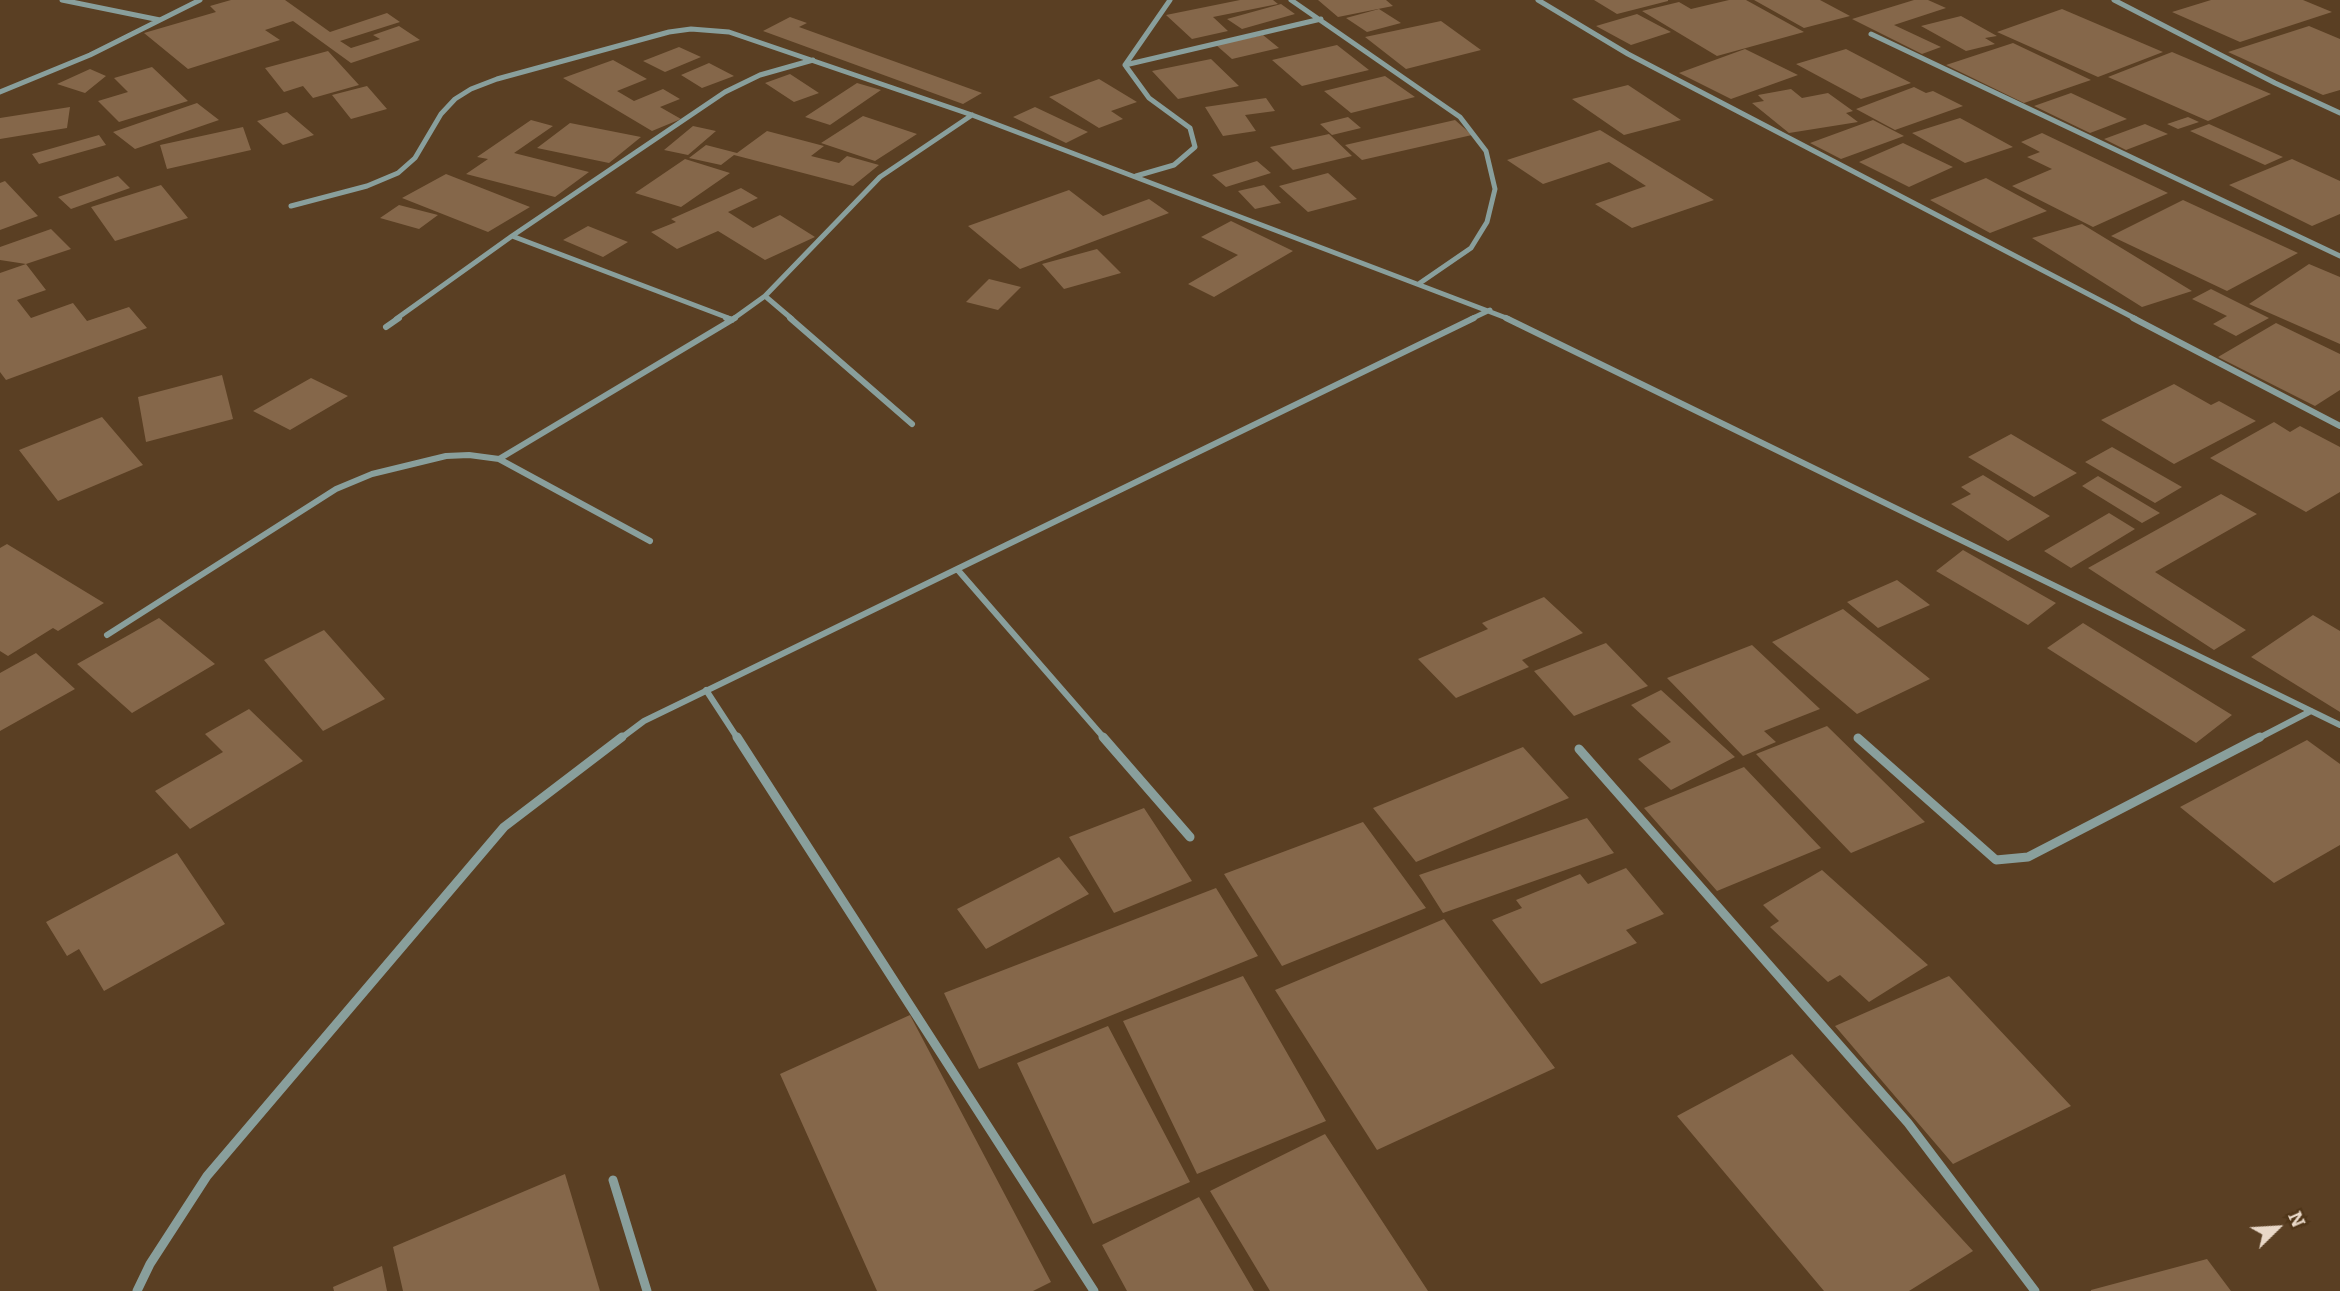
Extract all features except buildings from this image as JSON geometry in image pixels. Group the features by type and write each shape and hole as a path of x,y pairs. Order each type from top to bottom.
{"street":[{"path":"62,0 161,20"},
{"path":"0,92 90,55 200,0"},
{"path":"1125,65 1170,0"},
{"path":"1291,0 1460,117 1486,151 1495,189 1487,222 1471,248 1420,283"},
{"path":"1538,0 1628,54 2340,426"},
{"path":"2115,0 2251,71 2340,113"},
{"path":"1125,65 1321,19"},
{"path":"291,206 367,186 398,173 415,158 440,114 455,99 471,89 644,37 691,29 720,31 972,115 1490,310 2340,725"},
{"path":"1871,34 2340,256"},
{"path":"386,327 512,236 725,92 760,75 813,60"},
{"path":"1125,65 1149,98 1189,128 1195,147 1174,165 1134,176"},
{"path":"499,459 732,320 765,296 880,177 972,115"},
{"path":"512,236 732,320"},
{"path":"765,296 912,424"},
{"path":"137,1291 150,1264 207,1176 503,827 644,721 1490,310"},
{"path":"107,635 336,489 372,474 434,458 469,455 499,459 649,541"},
{"path":"957,569 1190,837"},
{"path":"706,690 1094,1291"},
{"path":"1858,738 1996,860 2028,857 2311,711"},
{"path":"1579,749 1908,1123 2035,1291"},
{"path":"613,1180 648,1291"}]}
